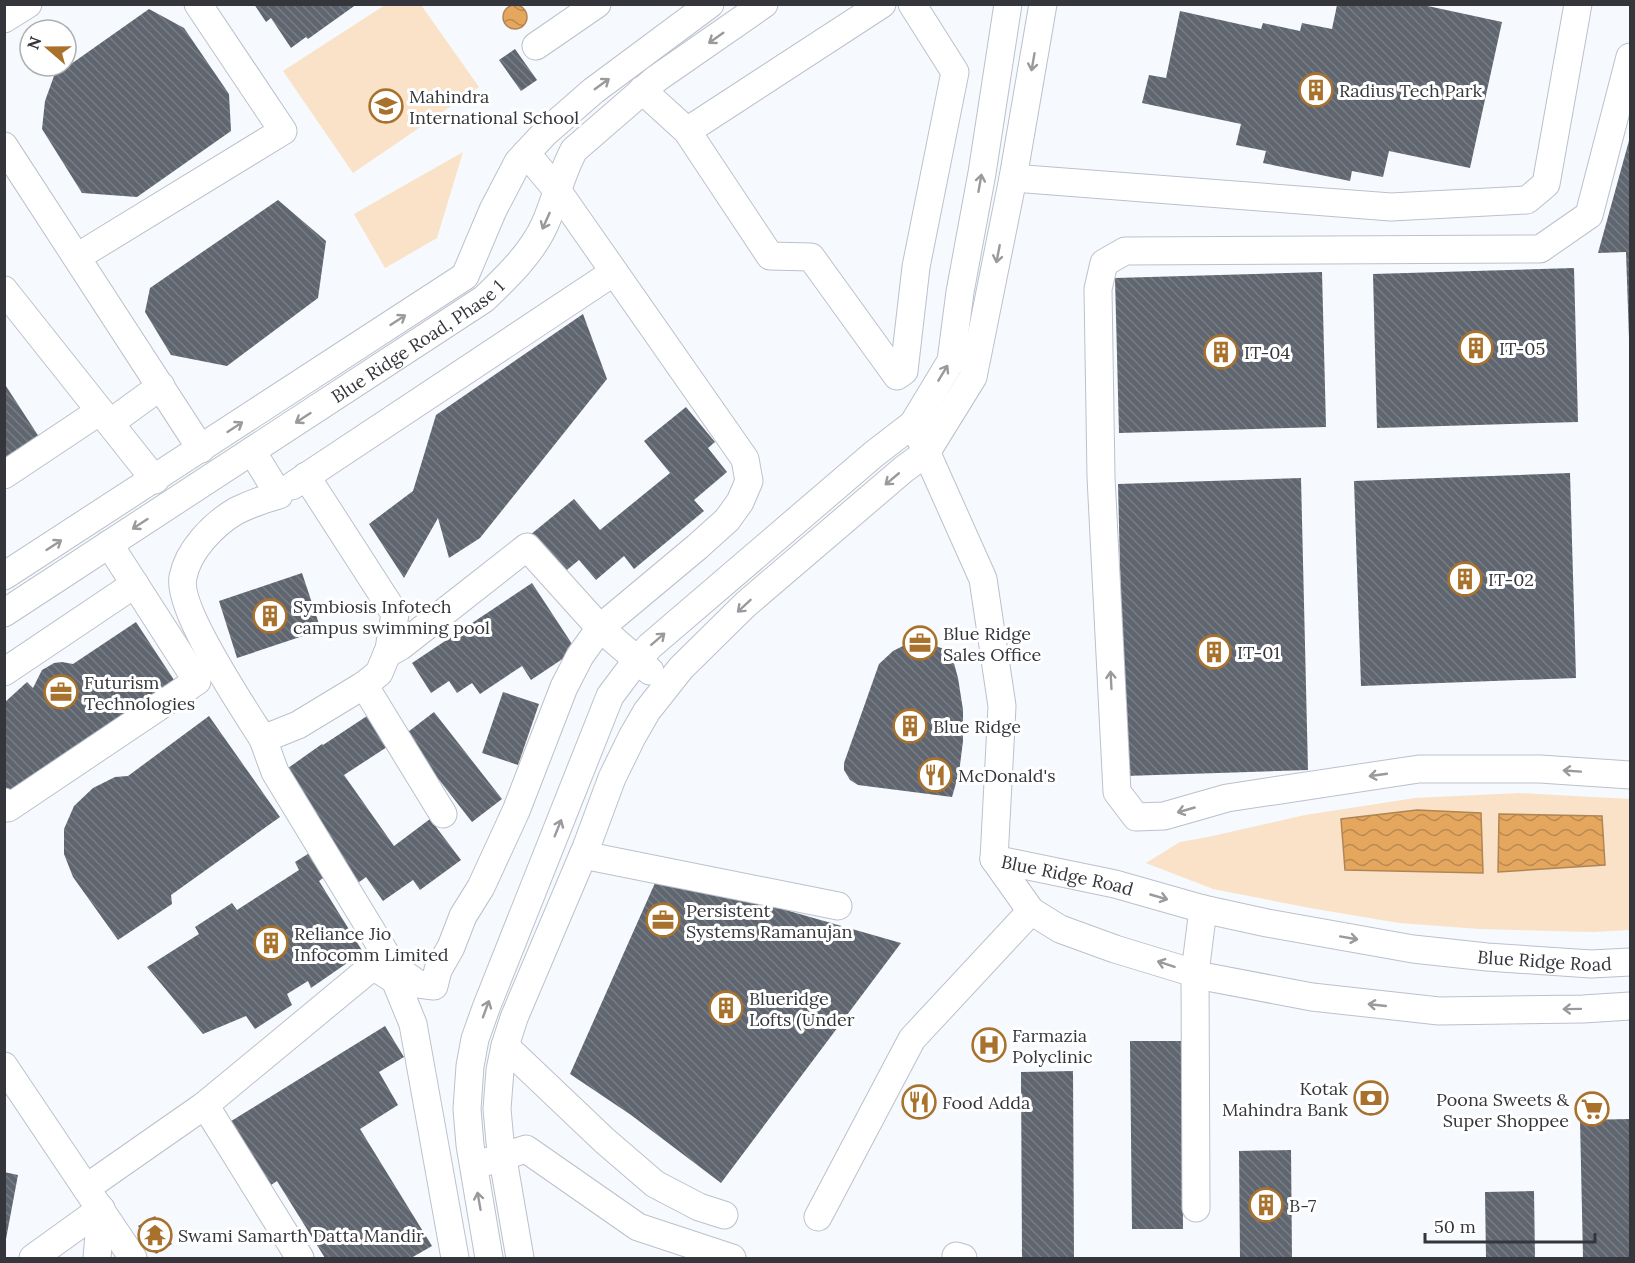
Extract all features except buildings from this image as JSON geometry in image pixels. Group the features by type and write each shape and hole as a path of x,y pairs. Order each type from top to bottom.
{"street":[{"path":"4,20 28,4"},
{"path":"76,257 283,131 198,4"},
{"path":"536,46 597,4"},
{"name":"Blue Ridge Road, Phase 1","path":"4,576 465,276 500,196 518,162 526,153 593,91 710,4"},
{"name":"Blue Ridge Road, Phase 1","path":"4,613 484,299 502,282 535,243 574,150 642,90 764,4"},
{"path":"687,131 882,4"},
{"path":"642,90 687,131 770,256 811,257 897,376 904,371 916,267 954,72 912,4"},
{"path":"489,1258 473,1166 467,1109 470,1066 475,1039 610,696 637,660 651,646 874,454 913,424 951,361 960,292 982,173 1008,4"},
{"path":"520,1258 502,1156 497,1109 500,1070 514,1018 583,855 612,778 647,711 681,668 746,604 904,469 926,453 973,377 1043,4"},
{"path":"1012,178 1392,207 1527,200 1546,184 1578,4"},
{"path":"1630,57 1589,215 1540,249 1125,251 1104,263 1098,289 1101,461 1117,792 1136,817 1164,816 1227,798 1419,769 1540,769 1630,775"},
{"path":"4,146 201,449"},
{"path":"526,153 557,190 745,459 749,481 740,502 727,520 592,637 564,687 516,811 481,887 463,916 451,947 438,970 434,986 418,984 393,966 275,772 263,739 233,692 195,623 185,601 182,578 198,544 210,530 234,512 252,503 279,495 614,272"},
{"path":"4,290 154,480"},
{"path":"4,475 161,386"},
{"path":"913,424 983,579 1002,706 994,860"},
{"path":"252,451 279,495"},
{"path":"263,739 298,725 364,685 379,673 389,649 395,614 306,476"},
{"path":"4,802 8,808 198,681 109,544"},
{"path":"387,654 401,646 527,547 600,628 667,686"},
{"path":"4,672 135,584"},
{"path":"364,685 443,814"},
{"path":"583,855 838,906"},
{"name":"Blue Ridge Road","path":"994,860 1115,884 1203,909 1308,931 1413,949 1591,964 1630,962"},
{"name":"Blue Ridge Road","path":"994,860 1031,911 1060,929 1115,949 1195,973 1312,997 1439,1011 1630,1006"},
{"path":"1196,1208 1195,973 1203,909"},
{"path":"818,1217 912,1039 1031,911"},
{"path":"33,1258 94,1198 373,966 395,980 413,1024 454,1258"},
{"path":"505,1046 605,1141 656,1184 699,1207 724,1215"},
{"path":"4,1066 14,1093 94,1198 133,1258"},
{"path":"205,1105 300,1258"},
{"path":"473,1166 526,1149 638,1227 732,1258"},
{"path":"94,1198 97,1258"}],"shaded area":[{"path":"385,5 421,5 479,87 353,173 283,71"},
{"path":"463,152 437,238 385,268 354,214"},
{"path":"1519,793 1630,799 1630,930 1593,932 1480,929 1399,923 1213,889 1146,863 1180,842 1305,815 1415,798"}],"water":[{"path":"515,5 524,8 527,17 524,26 515,29 506,26 503,17 506,8"},
{"path":"1417,810 1481,813 1483,873 1345,870 1341,819"},
{"path":"1499,814 1602,816 1605,865 1498,872"}],"place":[{"name":"Radius Tech Park","path":"1316,90"},
{"name":"Mahindra International School","path":"386,106"},
{"name":"IT-05","path":"1476,348"},
{"name":"IT-04","path":"1221,352"},
{"name":"IT-02","path":"1465,579"},
{"name":"Symbiosis Infotech campus swimming pool","path":"270,616"},
{"name":"Blue Ridge Sales Office","path":"920,643"},
{"name":"IT-01","path":"1214,652"},
{"name":"Futurism Technologies","path":"61,692"},
{"name":"Blue Ridge","path":"910,726"},
{"name":"McDonald's","path":"935,775"},
{"name":"Persistent Systems Ramanujan","path":"663,920"},
{"name":"Reliance Jio Infocomm Limited","path":"271,943"},
{"name":"Blueridge Lofts (Under","path":"726,1008"},
{"name":"Farmazia Polyclinic","path":"989,1045"},
{"name":"Kotak Mahindra Bank","path":"1371,1098"},
{"name":"Food Adda","path":"919,1102"},
{"name":"Poona Sweets & Super Shoppee","path":"1592,1109"},
{"name":"B-7","path":"1266,1205"},
{"name":"Swami Samarth Datta Mandir","path":"155,1235"}]}
